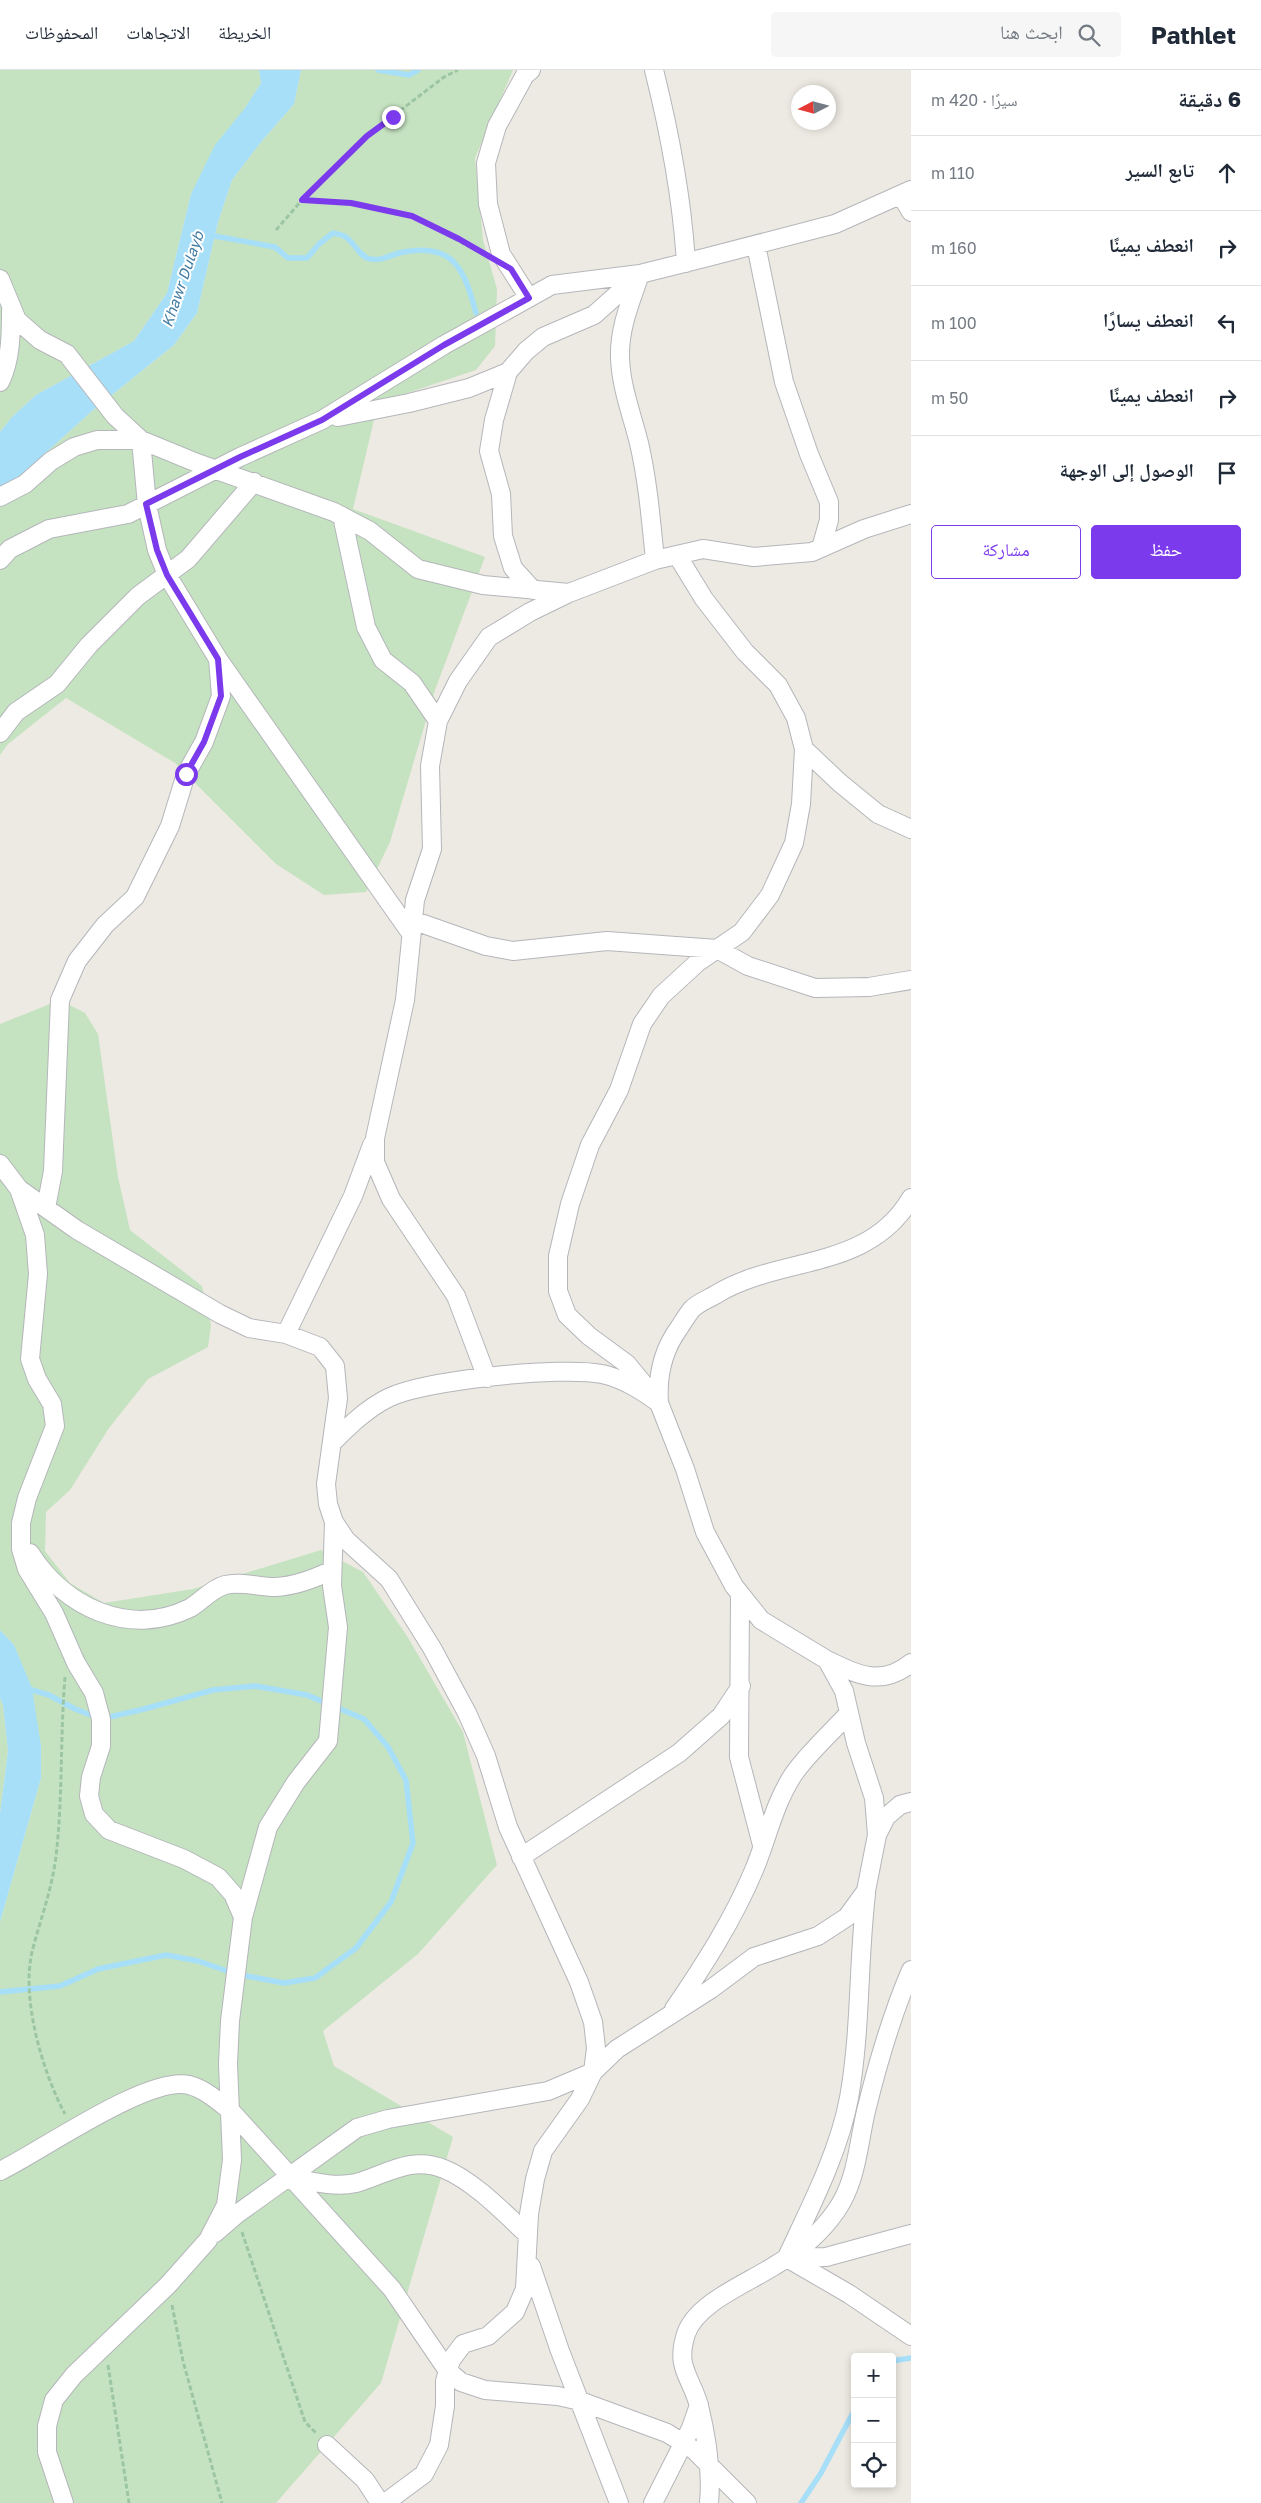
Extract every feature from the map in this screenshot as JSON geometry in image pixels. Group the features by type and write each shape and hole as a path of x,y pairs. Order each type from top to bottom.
{"street":[{"path":"529,298 501,254 488,204 486,163 497,126 525,75 531,70"},
{"path":"654,70 676,164 684,216 686,263"},
{"path":"0,560 10,549 49,529 128,514 216,469 322,420 444,345 552,285 640,274 686,263 835,224 906,193 911,212"},
{"path":"756,244 784,382 809,454 829,502 829,520 822,548"},
{"path":"488,256 511,269"},
{"path":"533,590 513,568 504,536 501,494 489,451 494,420 508,372 526,351 543,337 594,315 640,274"},
{"path":"640,274 623,324 620,358 627,402 639,443 650,500 655,560"},
{"path":"0,279 17,320 27,331 67,354 115,416 141,440 146,504 157,550 167,575 218,659 411,926 486,946 513,951 607,941 717,949 748,966 815,988 869,987 911,980"},
{"path":"0,382 6,370 11,337 11,306"},
{"path":"322,420 461,390 508,372"},
{"path":"0,497 25,484 51,461 74,447 98,440 141,440 342,516 370,531 418,569 483,585 569,593"},
{"path":"0,733 16,712 56,684 89,645 118,615 188,559 254,482"},
{"path":"286,1334 353,1196 375,1138 405,1000 414,900 432,849 430,766 438,722 458,681 489,637 530,612 569,593 655,560 703,548 754,557 812,552 864,529 911,514"},
{"path":"342,516 366,627 383,660 412,683 438,722"},
{"path":"677,555 704,600 745,652 778,685 796,718 804,749 801,804 794,843 770,895 742,932 698,962 661,996 642,1024 619,1090 590,1145 570,1204 558,1256 558,1291 567,1315 589,1336 627,1364 659,1403 685,1469 705,1532 740,1594 761,1620 827,1660 857,1674 886,1677 901,1671 911,1663"},
{"path":"46,1208 54,1171 60,1000 77,962 105,925 136,898 170,826 186,774 204,742 221,696 218,659"},
{"path":"804,749 840,783 878,814 911,829"},
{"path":"375,1138 375,1162 391,1199 456,1296 487,1378"},
{"path":"0,1164 19,1189 77,1230 220,1314 249,1328 286,1334 320,1347 335,1366 338,1398 326,1484 328,1504 334,1522 346,1540 389,1580 432,1648 467,1713 486,1756 508,1827 579,1982 593,2022 596,2048 593,2072 580,2099 543,2151 535,2179 529,2214 525,2289 515,2312 488,2336 463,2344 451,2360 439,2445 424,2474 385,2503"},
{"path":"19,1189 35,1235 38,1274 30,1359 37,1379 52,1404 55,1426 27,1498 21,1523 21,1549 27,1569 54,1613 76,1663 94,1693 101,1719 101,1746 91,1777 89,1796 94,1814 109,1830 184,1859 218,1876 233,1894 243,1917"},
{"path":"659,1403 658,1382 667,1345 693,1308 729,1286 845,1253 881,1233 905,1208 911,1198"},
{"path":"332,1443 356,1419 389,1398 417,1388 487,1378 565,1371 602,1374 630,1384 659,1403"},
{"path":"208,2240 226,2205 232,2160 228,2064 230,2021 243,1917 268,1828 296,1782 328,1741 338,1627 332,1586 334,1522"},
{"path":"21,1540 41,1570 72,1600 101,1614 134,1621 166,1617 191,1607 211,1592 226,1585 276,1587 310,1581 332,1570"},
{"path":"740,1594 741,1686 739,1757 762,1845"},
{"path":"827,1660 844,1691 856,1743 874,1798 877,1835"},
{"path":"521,1858 679,1753 721,1716 741,1686"},
{"path":"668,2017 698,1974 733,1915 774,1812 793,1775 849,1713"},
{"path":"786,2258 836,2143 849,2099 860,1998 861,1931 866,1891 877,1835 886,1817 900,1805 911,1802"},
{"path":"64,2503 47,2452 47,2426 54,2400 74,2374 168,2285 208,2240 237,2214 356,2128 388,2119 548,2091 593,2072 617,2049 668,2017 754,1956 818,1936 847,1917 866,1891"},
{"path":"718,2503 699,2405 680,2356 686,2332 704,2309 813,2239 837,2211 856,2169 866,2111 902,1990 911,1970"},
{"path":"0,2172 73,2128 162,2086 189,2085 209,2094 231,2111 392,2289 448,2371 460,2382 485,2390 558,2396 580,2401 667,2433 694,2450 711,2470 747,2503"},
{"path":"288,2176 329,2185 356,2183 389,2169 416,2165 444,2169 474,2188 528,2235"},
{"path":"786,2258 826,2257 911,2234"},
{"path":"528,2256 541,2300 619,2503"},
{"path":"786,2258 849,2294 911,2336"},
{"path":"653,2503 690,2428 699,2405"},
{"path":"327,2445 365,2480 380,2503"},
{"path":"709,2503 711,2470"}],"path":[{"path":"276,230 302,200 367,136 444,77 458,70"},
{"path":"302,200 351,203 412,216 459,239 488,256"},
{"path":"65,1676 60,1752 61,1796 56,1858 46,1912 32,1954 31,1989 36,2041 54,2093 73,2128"},
{"path":"237,2214 254,2273 278,2335 305,2422 327,2445"},
{"path":"168,2285 183,2361 222,2503"},
{"path":"107,2344 109,2377 129,2503"}],"green space":[{"path":"0,70 259,70 261,83 191,194 167,293 134,341 36,395 12,417 0,432"},
{"path":"301,70 513,70 475,158 483,240 497,289 495,346 476,370 378,403 353,509 485,557 435,690 390,842 366,892 324,895 276,864 175,763 66,698 8,744 0,755 0,494 92,411 174,345 197,313 218,222 232,180 261,142 294,104"},
{"path":"60,1000 85,1013 98,1034 118,1177 130,1230 202,1286 211,1325 208,1347 148,1379 109,1428 70,1490 46,1512 45,1551 70,1583 104,1603 193,1589 321,1550 363,1572 407,1636 463,1732 497,1865 418,1954 323,2031 334,2066 453,2137 381,2383 276,2503 0,2503 0,1922 41,1778 41,1746 14,1645 0,1630 0,1024"},
{"path":"0,1698 3,1705 8,1751 0,1814"}],"water":[{"name":"Khawr Dulayb","path":"259,70 301,70 294,104 261,142 232,180 218,222 197,313 174,345 92,411 0,494 0,432 12,417 36,395 134,341 167,293 191,194 215,145 245,108 261,83"},
{"path":"0,1630 14,1645 32,1688 41,1746 41,1778 0,1922 0,1814 8,1751 3,1705 0,1698"}],"waterway":[{"path":"378,70 409,75 418,70"},
{"name":"Khawr Dulayb","path":"209,235 275,247 288,258 307,258 319,244 333,233 348,238 366,258 370,259 381,259 417,250 432,251 444,255 461,271 476,313"},
{"path":"0,1992 60,1986 98,1969 166,1955 198,1961 236,1974 284,1983 315,1978 356,1948 391,1902 413,1843 406,1780 388,1747 364,1719 307,1695 255,1686 213,1690 101,1719 75,1709 49,1695 25,1688"},
{"path":"896,2360 911,2358"},
{"path":"801,2503 821,2473 851,2417"}],"route":[{"path":"186,774 204,742 221,696 218,659 167,575 157,550 146,504 240,457 322,420 444,345 529,298 511,269 459,239 412,216 351,203 302,200 367,136 393,117"}]}
